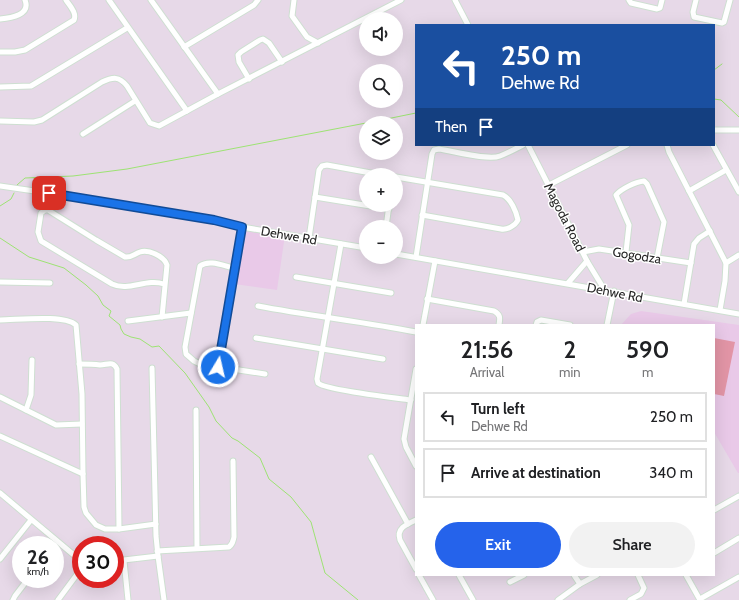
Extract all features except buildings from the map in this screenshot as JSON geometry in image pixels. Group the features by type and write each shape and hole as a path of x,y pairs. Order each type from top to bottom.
{"street":[{"path":"0,20 12,17 26,9 27,5 25,0"},
{"path":"0,52 25,50 74,20 74,12 66,0"},
{"path":"109,0 127,28 187,111"},
{"path":"151,0 218,94"},
{"path":"184,47 254,5 258,0"},
{"path":"294,0 292,16 307,37 318,43"},
{"path":"0,121 34,122 42,120 102,82 112,78 123,81 150,124 156,126 162,125 218,94 402,0"},
{"path":"455,0 467,24"},
{"path":"629,0 631,3 657,9 660,8 662,0"},
{"path":"696,0 692,12 694,17 722,24 724,22 730,0"},
{"path":"0,87 26,87 33,85 127,28"},
{"path":"249,79 239,62 238,55 260,40 263,39 269,43 282,62"},
{"path":"83,134 135,101"},
{"path":"715,130 739,130"},
{"path":"416,257 432,154 436,149 494,157 500,156 521,146"},
{"name":"Magoda Road","path":"529,146 587,261 604,289"},
{"path":"549,185 625,146"},
{"path":"667,146 726,263 725,281 720,310"},
{"path":"714,146 739,192"},
{"path":"309,238 320,170 324,165 359,171"},
{"path":"689,191 726,170"},
{"path":"403,179 503,194 510,202 518,220 517,223 501,229 422,215"},
{"path":"626,252 629,225 616,196 619,192 644,181 647,184 664,220 657,258"},
{"name":"Dehwe Rd","path":"0,186 62,194 359,247"},
{"path":"315,197 359,203"},
{"path":"162,317 167,265 160,256 142,251 129,257 125,257 48,210 45,210 42,213 38,232 41,241 112,284 120,287 154,282 164,284"},
{"path":"218,367 242,227"},
{"path":"684,304 696,241 710,231"},
{"path":"341,244 317,379 319,385 335,389 411,400"},
{"name":"Gogodza","path":"583,252 599,249 691,263"},
{"name":"Dehwe Rd","path":"403,255 604,289 739,314"},
{"path":"726,263 739,255"},
{"path":"423,324 435,260"},
{"path":"568,283 587,261"},
{"path":"234,268 210,263 205,263 200,266 185,347 186,354 194,361 218,367 265,374"},
{"path":"296,277 391,293"},
{"path":"0,282 50,283"},
{"path":"607,324 614,292"},
{"path":"427,299 494,311 501,318 499,324"},
{"path":"258,306 291,312 329,316 415,332"},
{"path":"128,321 191,313"},
{"path":"0,320 47,318 73,323 77,328 82,394 84,507 88,517 101,528 119,529 156,524"},
{"path":"536,324 541,320 564,324"},
{"path":"256,338 383,359"},
{"path":"26,410 30,402 31,395 32,360"},
{"path":"79,364 102,365 109,363 114,364 118,369 119,529"},
{"path":"152,368 156,524 164,600"},
{"path":"415,375 404,440 415,464"},
{"path":"0,397 56,425 82,424"},
{"path":"196,410 197,548"},
{"path":"0,436 83,474"},
{"path":"371,458 408,524"},
{"path":"128,600 124,561 158,553 197,548 229,547 233,543 233,461"},
{"path":"0,495 31,520 48,536"},
{"path":"715,509 739,496"},
{"path":"0,559 31,520"},
{"path":"415,520 401,528 398,535 415,567"},
{"path":"715,552 739,538"},
{"path":"420,576 433,600"},
{"path":"461,576 473,600"},
{"path":"510,582 522,576"},
{"path":"575,576 580,584"},
{"path":"558,600 580,584 596,576"},
{"path":"630,600 641,594 644,588 638,576"},
{"path":"687,576 700,600 739,577"},
{"path":"58,600 72,581"},
{"path":"13,600 21,588"}],"shaded area":[{"path":"245,229 285,235 277,290 234,284"},
{"path":"641,311 739,325 739,473 715,434 715,324 622,324 631,314"},
{"path":"715,338 735,342 724,396 715,394"}],"waterway":[{"path":"715,69 722,64"},
{"path":"715,99 721,100 739,117"},
{"path":"401,116 415,113"},
{"path":"17,185 25,178 73,176 127,169 359,124"},
{"path":"0,206 11,199 14,193"},
{"path":"0,238 29,257 64,268 98,296 103,305 111,311 109,316 120,325 124,334 140,339 152,347 159,346 185,373 209,407 216,421 232,438 260,458 269,479 291,497 311,522 325,573 358,600"}],"route":[{"path":"49,193 214,220 242,227 218,367"}]}
